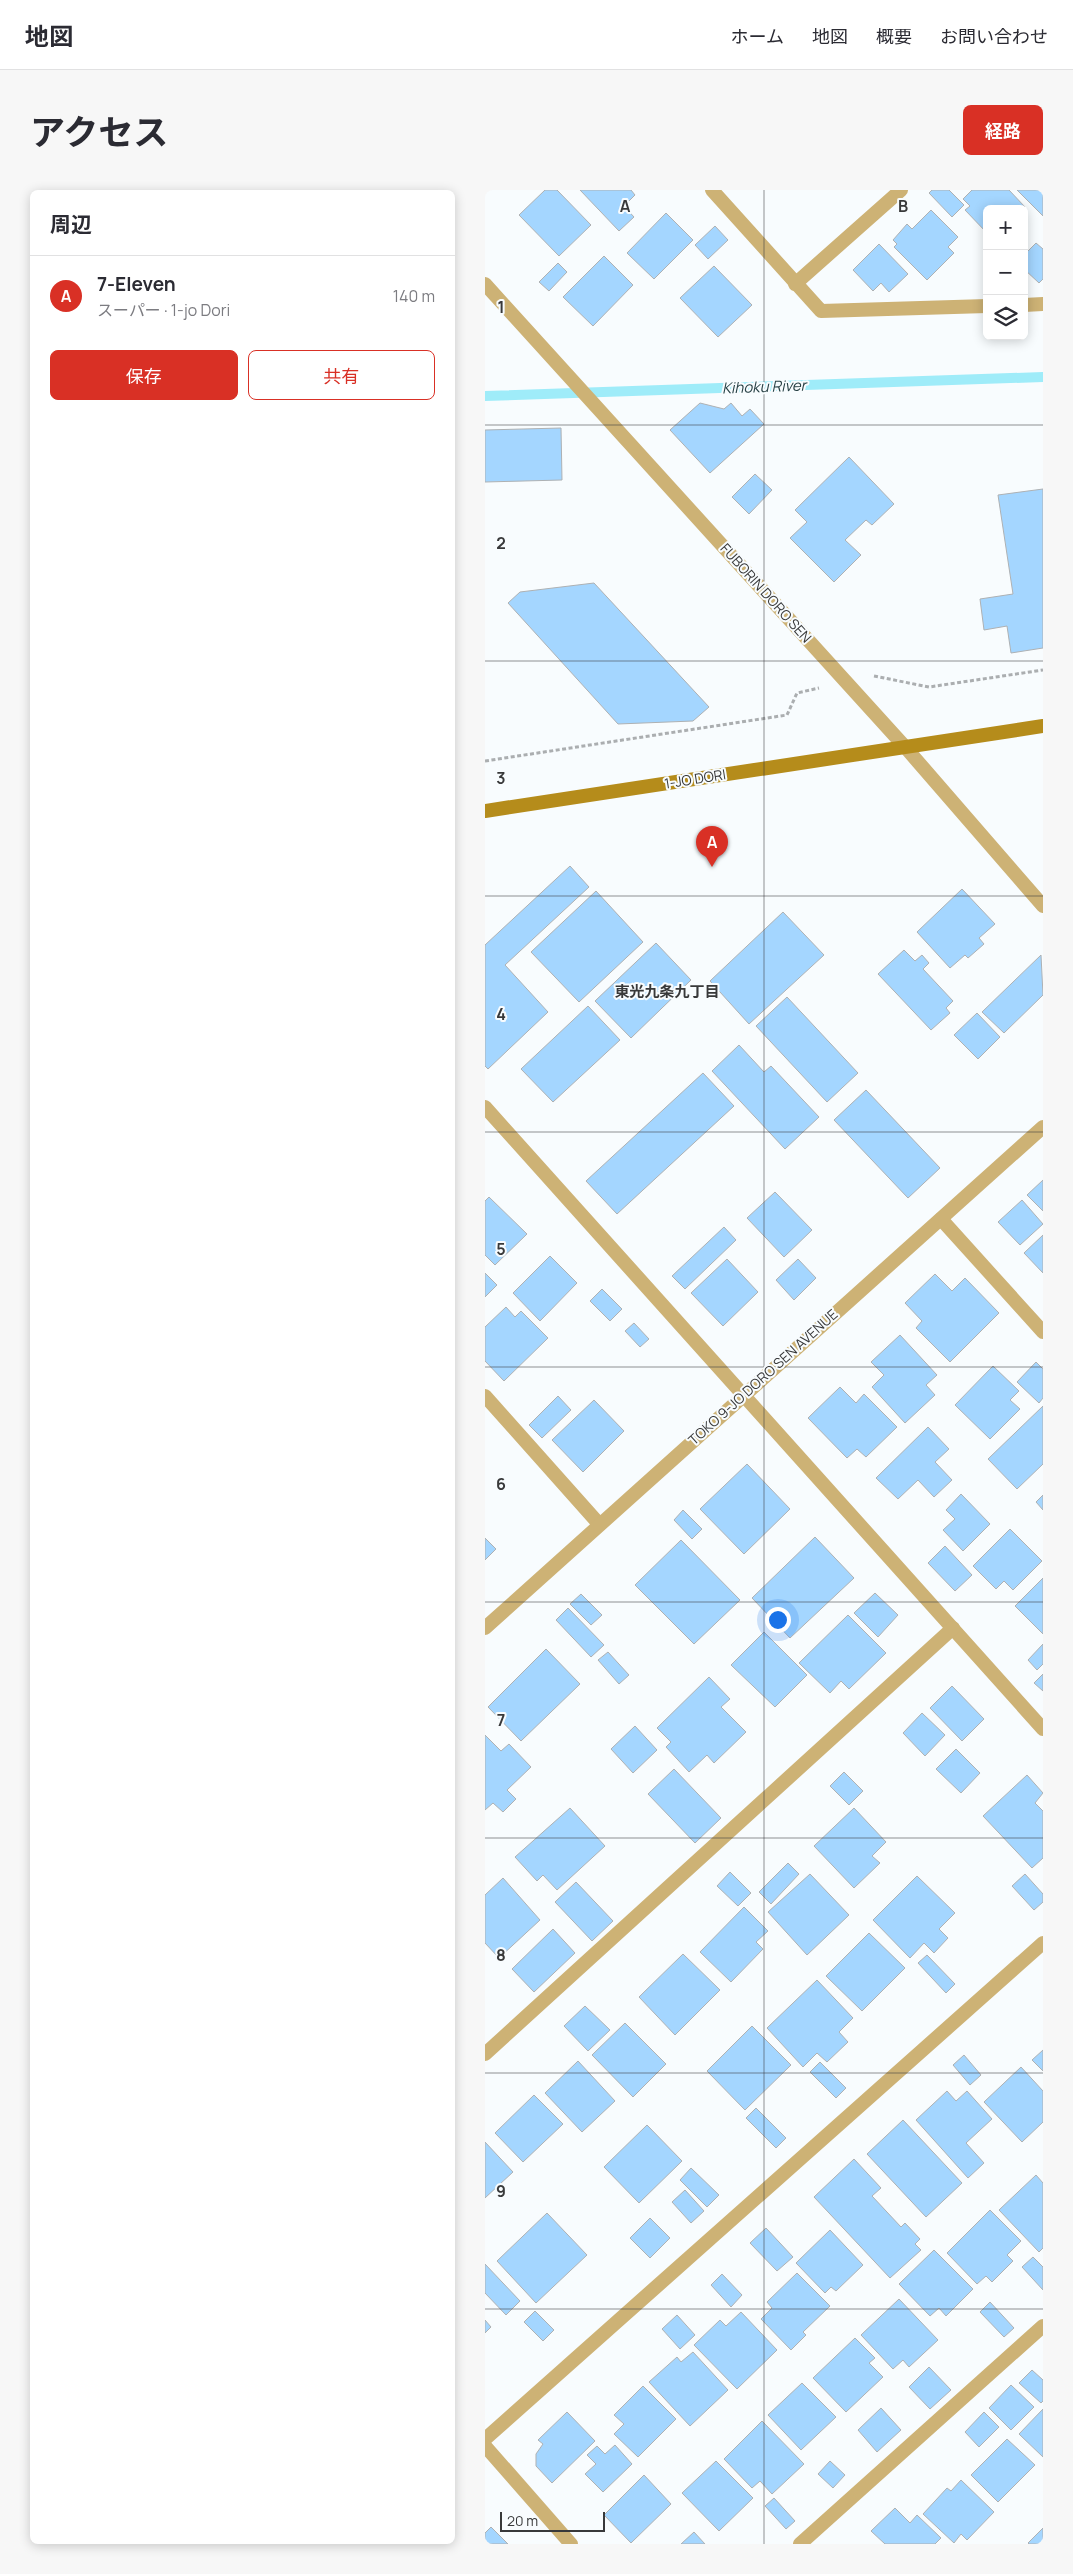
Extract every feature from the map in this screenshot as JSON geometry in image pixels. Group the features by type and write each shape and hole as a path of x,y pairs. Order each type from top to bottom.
{"main road":[{"name":"1-JO DORI","path":"485,811 1043,726"}],"street":[{"path":"712,190 821,311 983,306"},
{"path":"795,284 901,190"},
{"name":"FUBORIN DORO SEN","path":"485,284 906,748 1043,906"},
{"path":"1028,305 1043,304"},
{"path":"485,1107 1043,1729"},
{"name":"TOKO 9-JO DORO SEN AVENUE","path":"485,1628 1043,1127"},
{"path":"941,1219 1043,1332"},
{"path":"485,1396 599,1524"},
{"path":"485,2054 953,1628"},
{"path":"485,2439 1043,1943"},
{"path":"800,2544 1043,2326"},
{"path":"485,2446 571,2544"}],"path":[{"path":"485,761 787,715 797,693 877,675 929,687 1043,670"}],"building":[{"path":"545,190 557,190 591,225 559,256 519,215"},
{"path":"580,190 631,190 635,195 624,206 634,217 619,231"},
{"path":"932,190 949,190 964,205 952,217 929,193"},
{"path":"972,190 1009,190 1023,205 983,205 983,229 965,210 970,206 963,199"},
{"path":"1017,190 1043,190 1043,216"},
{"path":"931,210 958,237 948,247 954,253 927,280 894,247 897,244 893,240 907,224 912,229"},
{"path":"666,213 693,240 654,279 627,253"},
{"path":"715,226 728,240 708,259 695,245"},
{"path":"1036,243 1043,249 1043,279 1039,283 1028,273 1028,251"},
{"path":"879,244 908,274 889,292 881,283 873,291 853,270"},
{"path":"604,256 633,285 593,326 563,297"},
{"path":"558,263 567,272 549,291 539,282"},
{"path":"714,266 752,305 718,337 680,298"},
{"path":"700,403 724,409 731,403 742,416 750,409 764,424 710,473 670,430"},
{"path":"561,428 562,480 485,482 485,430"},
{"path":"849,457 894,504 872,525 866,520 845,540 861,555 834,582 790,538 807,522 795,510"},
{"path":"755,474 772,490 749,514 732,497"},
{"path":"1043,489 1043,648 1011,653 1007,626 984,630 980,599 1013,594 998,495"},
{"path":"594,583 709,707 693,721 618,724 508,603 520,592"},
{"path":"570,866 589,887 505,965 548,1012 488,1069 485,1066 485,945"},
{"path":"962,889 995,924 979,938 984,944 968,958 965,955 950,968 917,932"},
{"path":"596,891 643,942 579,1002 531,952"},
{"path":"783,912 824,955 749,1024 710,981"},
{"path":"656,943 691,980 631,1038 595,1001"},
{"path":"904,950 915,961 922,955 929,963 923,969 953,1001 946,1008 950,1013 931,1030 878,974"},
{"path":"1041,955 1043,995 1004,1033 982,1012"},
{"path":"787,997 858,1073 827,1102 756,1026"},
{"path":"588,1006 620,1040 553,1102 521,1069"},
{"path":"977,1013 1000,1037 978,1059 954,1035"},
{"path":"739,1045 764,1072 771,1066 819,1117 785,1149 712,1071"},
{"path":"703,1073 734,1106 617,1214 586,1181"},
{"path":"866,1090 940,1168 908,1198 834,1120"},
{"path":"1043,1180 1043,1211 1027,1195"},
{"path":"775,1192 812,1230 784,1257 747,1218"},
{"path":"489,1197 527,1234 495,1265 485,1255 485,1201"},
{"path":"1022,1200 1043,1224 1020,1245 998,1222"},
{"path":"724,1227 736,1240 685,1289 672,1276"},
{"path":"1043,1235 1043,1273 1024,1253"},
{"path":"550,1256 577,1283 540,1321 513,1293"},
{"path":"727,1259 758,1292 723,1326 691,1293"},
{"path":"798,1259 816,1278 794,1300 776,1280"},
{"path":"485,1273 497,1285 485,1297"},
{"path":"935,1274 952,1291 965,1278 999,1313 950,1362 916,1328 922,1321 905,1303"},
{"path":"602,1289 622,1309 610,1321 590,1301"},
{"path":"506,1307 515,1317 521,1311 548,1338 504,1381 485,1361 485,1327"},
{"path":"634,1323 649,1339 640,1347 625,1331"},
{"path":"900,1335 937,1375 926,1385 935,1395 905,1423 872,1387 884,1375 871,1362"},
{"path":"1036,1362 1043,1369 1043,1398 1039,1403 1017,1382"},
{"path":"993,1366 1019,1391 1010,1400 1020,1409 990,1439 955,1405"},
{"path":"840,1387 856,1403 864,1394 897,1427 866,1457 857,1449 847,1458 808,1418"},
{"path":"558,1396 571,1410 542,1438 529,1425"},
{"path":"594,1400 624,1431 583,1472 552,1440"},
{"path":"1043,1406 1043,1464 1017,1489 988,1459"},
{"path":"928,1427 949,1449 935,1462 952,1480 934,1497 918,1480 898,1499 876,1478"},
{"path":"747,1464 790,1509 744,1554 700,1509"},
{"path":"961,1494 990,1524 963,1551 943,1530 955,1519 946,1510"},
{"path":"1043,1495 1043,1510 1036,1502"},
{"path":"683,1510 702,1529 692,1539 674,1520"},
{"path":"1010,1529 1042,1561 1013,1590 1004,1581 996,1589 973,1566"},
{"path":"815,1537 854,1578 790,1638 752,1598"},
{"path":"485,1538 496,1549 485,1560"},
{"path":"681,1540 740,1600 694,1644 635,1585"},
{"path":"945,1546 972,1575 955,1591 928,1563"},
{"path":"1043,1578 1043,1634 1015,1606"},
{"path":"875,1593 898,1615 878,1637 854,1613"},
{"path":"581,1594 602,1615 591,1625 570,1604"},
{"path":"568,1608 604,1645 591,1657 556,1620"},
{"path":"848,1615 886,1653 849,1689 841,1681 830,1693 799,1663"},
{"path":"764,1632 807,1675 775,1707 731,1665"},
{"path":"1043,1644 1043,1664 1037,1670 1028,1660"},
{"path":"546,1649 580,1684 521,1741 488,1707"},
{"path":"608,1652 629,1675 619,1684 598,1660"},
{"path":"1043,1674 1043,1691 1034,1683"},
{"path":"709,1677 730,1699 721,1707 746,1732 714,1763 707,1755 689,1772 666,1747 671,1742 657,1728"},
{"path":"952,1686 984,1719 962,1741 930,1708"},
{"path":"922,1713 945,1735 925,1756 903,1733"},
{"path":"635,1726 657,1750 633,1773 611,1749"},
{"path":"485,1735 501,1751 509,1744 531,1767 507,1790 516,1799 503,1812 493,1803 485,1810"},
{"path":"956,1749 980,1773 961,1793 936,1769"},
{"path":"674,1769 721,1818 695,1843 648,1794"},
{"path":"844,1772 863,1791 849,1805 830,1786"},
{"path":"1027,1775 1043,1793 1035,1803 1043,1811 1043,1858 1032,1868 983,1816"},
{"path":"570,1808 605,1846 557,1890 543,1875 537,1881 515,1857"},
{"path":"854,1808 886,1842 872,1856 880,1863 854,1888 814,1846"},
{"path":"788,1863 799,1874 771,1904 759,1892"},
{"path":"730,1872 751,1893 738,1906 717,1886"},
{"path":"810,1874 849,1915 807,1955 768,1912"},
{"path":"1025,1874 1043,1894 1043,1902 1034,1910 1012,1886"},
{"path":"917,1876 955,1913 939,1929 948,1938 934,1953 924,1943 910,1958 873,1920"},
{"path":"503,1878 540,1920 499,1958 485,1943 485,1895"},
{"path":"576,1882 613,1921 592,1941 555,1902"},
{"path":"744,1907 768,1931 756,1942 763,1949 731,1982 700,1952"},
{"path":"553,1929 575,1953 534,1992 512,1969"},
{"path":"869,1933 905,1968 862,2011 826,1976"},
{"path":"683,1954 720,1990 675,2035 639,1997"},
{"path":"927,1955 955,1984 946,1993 918,1963"},
{"path":"817,1980 853,2018 839,2032 848,2042 827,2062 817,2053 803,2067 767,2028"},
{"path":"585,2006 610,2030 588,2051 564,2026"},
{"path":"625,2023 666,2064 633,2097 592,2055"},
{"path":"752,2026 791,2065 745,2110 707,2071"},
{"path":"1043,2050 1043,2071 1032,2060"},
{"path":"964,2055 981,2075 970,2085 953,2065"},
{"path":"578,2061 615,2101 582,2132 545,2093"},
{"path":"820,2062 846,2088 836,2098 810,2072"},
{"path":"1021,2067 1043,2091 1043,2122 1022,2142 984,2102"},
{"path":"947,2091 956,2101 967,2091 992,2119 966,2143 984,2163 968,2178 916,2120"},
{"path":"534,2095 563,2124 523,2162 495,2133"},
{"path":"756,2108 786,2138 776,2148 746,2118"},
{"path":"903,2120 962,2183 926,2217 867,2154"},
{"path":"647,2125 682,2161 639,2203 604,2167"},
{"path":"485,2142 513,2172 485,2198"},
{"path":"854,2159 881,2188 872,2196 901,2227 905,2223 920,2239 915,2244 921,2250 890,2278 814,2197"},
{"path":"691,2168 719,2195 707,2207 680,2180"},
{"path":"1036,2175 1043,2183 1043,2248 1039,2252 999,2210"},
{"path":"685,2190 704,2211 691,2223 672,2202"},
{"path":"990,2210 1021,2241 1007,2255 1013,2261 992,2282 986,2276 977,2284 947,2253"},
{"path":"547,2213 587,2255 536,2303 497,2261"},
{"path":"650,2218 670,2238 650,2258 630,2238"},
{"path":"766,2228 793,2257 777,2271 750,2243"},
{"path":"830,2230 863,2265 836,2291 831,2287 825,2293 796,2263"},
{"path":"934,2250 973,2289 946,2316 939,2308 930,2316 899,2284"},
{"path":"1033,2257 1043,2267 1043,2290 1022,2267"},
{"path":"485,2264 520,2301 506,2315 485,2293"},
{"path":"797,2273 830,2306 803,2332 806,2335 791,2350 761,2319 772,2308 767,2302"},
{"path":"722,2274 742,2295 731,2307 711,2285"},
{"path":"899,2299 938,2340 909,2367 903,2360 893,2369 861,2335"},
{"path":"990,2302 1014,2328 1004,2337 980,2312"},
{"path":"535,2311 554,2330 543,2341 524,2322"},
{"path":"741,2312 777,2350 737,2389 694,2345 720,2320 726,2326"},
{"path":"677,2315 695,2335 680,2349 662,2329"},
{"path":"485,2320 491,2327 485,2333"},
{"path":"855,2338 875,2358 869,2363 883,2377 846,2412 813,2378"},
{"path":"693,2352 728,2390 690,2426 649,2382 677,2357 681,2362"},
{"path":"929,2367 951,2390 930,2409 909,2387"},
{"path":"1032,2370 1043,2380 1043,2401 1041,2403 1019,2383"},
{"path":"802,2383 836,2417 801,2450 768,2415"},
{"path":"1011,2385 1034,2407 1011,2430 989,2408"},
{"path":"643,2386 676,2419 638,2457 614,2434 624,2424 614,2415"},
{"path":"881,2408 901,2430 877,2452 858,2430"},
{"path":"1043,2409 1043,2457 1019,2434"},
{"path":"567,2412 595,2441 552,2483 536,2466 536,2454 543,2444 538,2440"},
{"path":"984,2412 999,2427 979,2447 965,2432"},
{"path":"762,2421 804,2464 772,2494 760,2481 752,2488 724,2459"},
{"path":"1007,2439 1035,2465 998,2502 971,2475"},
{"path":"615,2445 632,2464 603,2492 585,2474 596,2464 587,2455 597,2446 605,2454"},
{"path":"716,2461 753,2498 719,2531 682,2493"},
{"path":"830,2461 845,2475 833,2488 818,2474"},
{"path":"644,2475 671,2504 631,2543 604,2515"},
{"path":"961,2480 994,2512 967,2540 961,2534 954,2543 923,2514 947,2488 951,2491"},
{"path":"774,2498 795,2521 786,2529 765,2506"},
{"path":"895,2508 910,2523 917,2515 941,2538 935,2544 885,2544 871,2531"},
{"path":"491,2527 508,2544 485,2544 485,2533"},
{"path":"1043,2528 1043,2544 1029,2544 1028,2543"},
{"path":"694,2532 705,2544 681,2544"}],"waterway":[{"name":"Kihoku River","path":"485,396 1043,377"}],"place":[{"name":"7-Eleven","path":"712,867"}],"district":[{"name":"東光九条九丁目","path":"667,992"}]}
